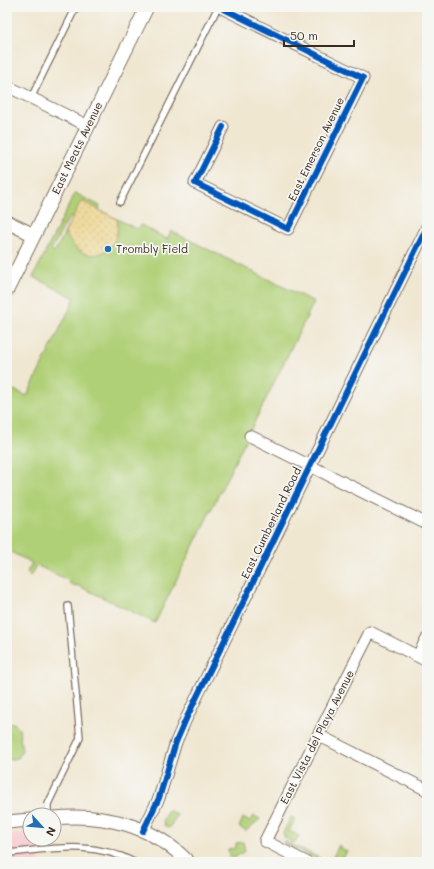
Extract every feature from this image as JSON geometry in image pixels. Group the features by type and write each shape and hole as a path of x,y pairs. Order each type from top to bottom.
{"street":[{"name":"East Meats Avenue","path":"7,290 147,7"},
{"name":"East Emerson Avenue","path":"219,7 362,78 288,229 195,183 223,127"},
{"path":"7,86 88,126"},
{"path":"7,222 34,235"},
{"name":"East Cumberland Road","path":"143,831 159,798 176,742 186,719 427,227"},
{"path":"250,436 427,524"},
{"name":"East Vista del Playa Avenue","path":"306,862 265,841 370,632 422,658"},
{"path":"422,658 427,638"},
{"path":"318,735 427,790"},
{"path":"62,817 97,817 122,823 143,831 169,846 188,862"},
{"path":"7,822 22,821"}],"lane":[{"path":"31,98 76,7"},
{"path":"120,202 219,7"},
{"path":"48,807 48,804 80,738 68,606"},
{"path":"7,853 82,847 109,852 134,862"}],"shaded area":[{"path":"22,833 22,847 45,847 38,862 7,862 7,834"}],"green space":[{"path":"75,193 100,206 99,210 137,229 141,225 167,239 171,231 314,302 155,623 77,585 76,586 69,583 70,581 36,565 30,577 27,572 32,563 7,550 7,387 27,396 75,298 33,277","holes":["69,217 72,218 55,252 51,250"]},
{"path":"7,723 14,723 19,729 22,751 18,758 7,760"},
{"path":"168,810 177,815 168,828 164,825 163,819"},
{"path":"254,816 260,819 246,831 239,827 243,818 250,822"},
{"path":"291,817 295,819 289,831 299,836 294,843 285,838 283,833"},
{"path":"284,841 320,858 318,860 286,844 283,842"},
{"path":"243,842 245,851 234,858 230,858 228,849 236,848 236,843"},
{"path":"339,845 340,848 347,851 343,858 347,862 331,861"}],"sand":[{"path":"84,202 117,219 117,232 113,243 107,250 98,254 89,254 80,251 72,244 65,232 80,203"}],"cycle path":[{"path":"220,7 363,78 288,229 195,183 223,127"},
{"path":"143,831 159,798 176,742 186,719 427,227"}],"place":[{"name":"Trombly Field","path":"108,249"}]}
